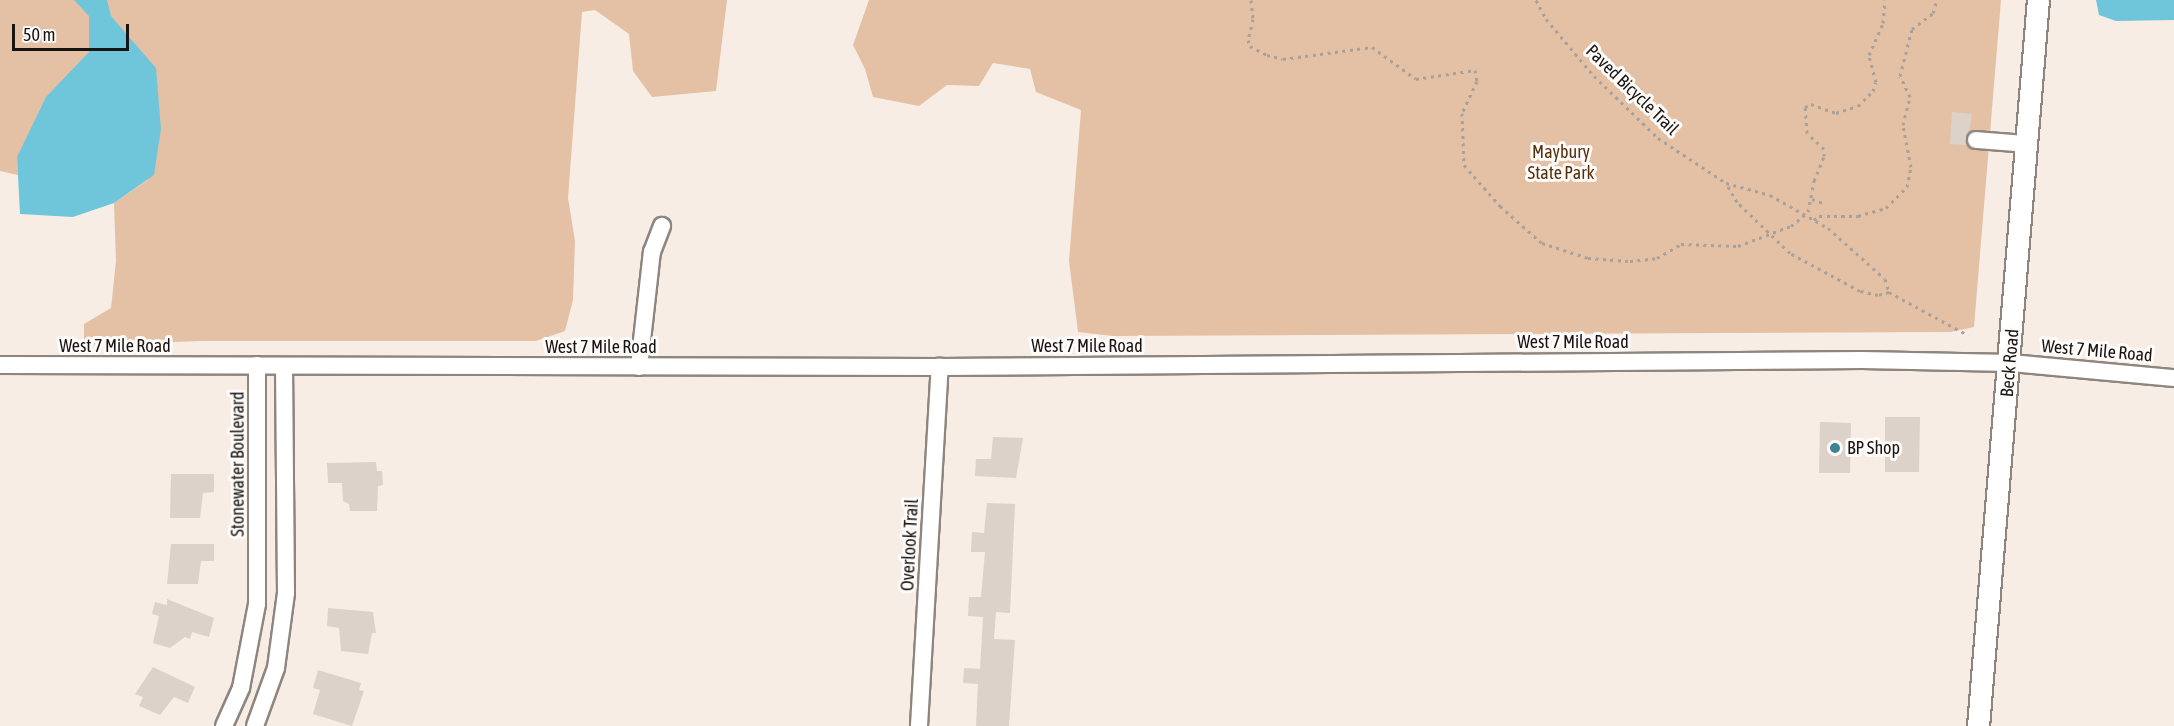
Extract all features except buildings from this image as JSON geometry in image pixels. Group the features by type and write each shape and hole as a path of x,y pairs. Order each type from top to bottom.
{"main road":[{"name":"Beck Road","path":"1978,726 2011,363 2038,0"}],"street":[{"path":"1976,140 2027,144"},
{"path":"639,367 652,252 662,226"},
{"name":"West 7 Mile Road","path":"0,365 940,367 1862,360 2011,363 2174,378"},
{"name":"Stonewater Boulevard","path":"225,726 250,652 258,562 257,365"},
{"path":"255,726 276,668 284,615 286,561 284,366"},
{"name":"Overlook Trail","path":"919,726 940,367"},
{"name":"Stonewater Boulevard","path":"258,562 286,561"}],"path":[{"path":"1251,0 1253,19 1248,40 1250,46 1267,55 1283,59 1372,47 1416,79 1475,70 1477,81 1462,112 1464,165 1500,206 1542,243 1588,258 1630,261 1657,258 1681,244 1738,246 1791,226 1805,215 1812,199 1814,181 1824,156 1824,149 1807,133 1805,107 1811,104 1836,113 1858,106 1874,91 1876,82 1869,55 1883,23 1885,0"},
{"name":"Paved Bicycle Trail","path":"1536,0 1545,19 1593,76 1658,138 1726,183 1770,195 1814,220 1874,267 1886,279 1889,292 1878,295 1839,282 1790,253 1737,202 1726,183"},
{"path":"1814,220 1819,216 1858,216 1886,208 1907,187 1911,167 1903,125 1910,97 1900,76 1912,28 1933,13 1937,0"},
{"path":"1812,199 1823,203"},
{"path":"1889,292 1968,335"}],"green space":[{"path":"0,0 727,0 716,91 652,97 633,71 629,34 595,10 582,12 568,198 575,241 573,300 565,331 536,341 202,341 84,345 84,324 111,308 116,261 114,203 149,179 17,157 18,175 0,171"},
{"name":"Maybury State Park","path":"869,0 2001,0 1974,327 1951,332 1113,336 1078,332 1069,261 1081,110 1036,92 1030,69 993,63 979,86 947,85 919,106 873,97 865,69 853,45"}],"water":[{"path":"74,0 107,0 111,16 156,68 161,129 154,175 114,203 73,217 20,214 17,157 46,97 89,52 89,16"},
{"path":"2096,0 2174,0 2174,20 2116,21 2099,15"}],"place":[{"name":"BP Shop","path":"1835,448"}]}
